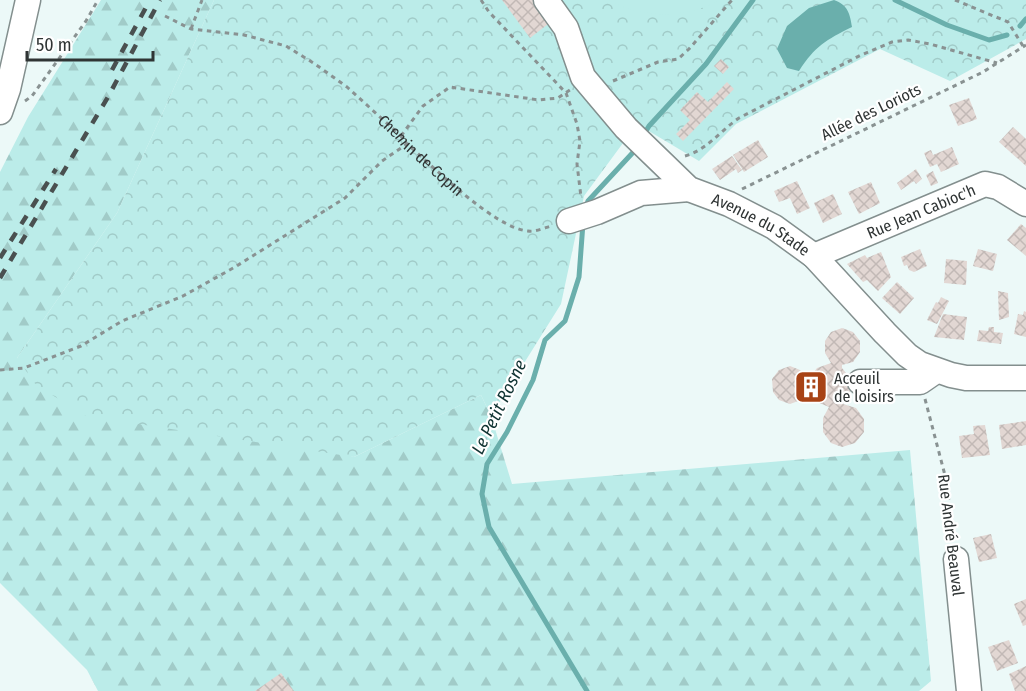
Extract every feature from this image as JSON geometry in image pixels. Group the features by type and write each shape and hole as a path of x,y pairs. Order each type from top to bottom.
{"street":[{"path":"0,112 8,89 28,0"},
{"name":"Avenue du Stade","path":"546,0 566,28 586,80 626,128 689,189 729,204 774,227 814,256 907,356 920,364 928,376 1026,378"},
{"name":"Rue Jean Cabioc'h","path":"814,256 985,184 998,187 1026,204"},
{"path":"567,221 597,212 641,193 689,189"},
{"path":"860,382 928,376"},
{"name":"Rue André Beauval","path":"956,559 969,691"}],"path":[{"path":"23,103 32,96 86,21 98,0"},
{"path":"191,29 202,0"},
{"path":"481,0 489,12 566,93 577,124 580,141 577,164 581,196 579,208 569,215 567,221"},
{"path":"401,136 423,106 450,87 539,100 558,98 586,80 616,81 631,72 658,62 678,59 732,0"},
{"path":"955,0 1008,22 1025,46"},
{"name":"Chemin de Copin","path":"165,16 191,29 244,35 286,46 347,87 472,201 501,221 529,232 567,221"},
{"path":"664,164 704,149 726,127 739,118 861,55 892,42 908,40 930,44 997,63"},
{"name":"Allée des Loriots","path":"729,204 743,188 997,63 1025,46"},
{"path":"0,370 24,368 81,346 122,321 183,296 235,267 345,198 382,161 407,144"},
{"name":"Rue André Beauval","path":"928,376 947,483 956,559"}],"green space":[{"path":"101,0 214,0 117,213 17,358 354,457 481,395 491,416 512,484 910,450 931,681 919,691 98,691 87,670 0,583 0,172 28,117"},
{"path":"214,0 1026,0 1026,39 950,81 880,49 736,124 699,161 637,124 584,196 561,304 491,416 481,395 354,457 86,416 36,385 17,358 117,213"},
{"path":"608,0 720,0 693,11 664,14 635,11"}],"shaded area":[{"path":"834,0 848,10 852,27 822,44 810,55 799,71 787,68 777,49 787,26 809,8"}],"building":[{"path":"502,0 536,0 552,21 530,38"},
{"path":"721,59 729,67 723,74 714,66"},
{"path":"727,82 734,89 683,141 676,134 690,120 680,110 697,92 708,102"},
{"path":"969,98 977,119 958,126 949,105"},
{"path":"1013,127 1026,139 1026,166 999,142"},
{"path":"758,140 768,157 744,172 733,155"},
{"path":"952,147 959,164 941,172 937,164 930,167 924,153 931,150 933,155"},
{"path":"732,156 742,170 738,173 736,169 720,180 712,169"},
{"path":"916,169 922,179 916,184 914,181 901,190 897,183"},
{"path":"933,171 938,183 931,186 926,175"},
{"path":"797,181 810,208 797,214 790,198 779,202 774,191"},
{"path":"871,182 880,203 859,214 848,192"},
{"path":"833,194 842,214 823,223 814,203"},
{"path":"1021,224 1026,228 1026,256 1007,240"},
{"path":"920,249 927,266 914,272 909,270 907,265 904,266 901,257"},
{"path":"978,249 997,254 993,271 973,266"},
{"path":"881,252 891,277 878,291 867,280 863,282 847,264 865,255 867,258"},
{"path":"946,259 967,261 966,285 944,283"},
{"path":"897,282 914,298 900,314 882,298"},
{"path":"998,291 1008,293 1009,317 999,320"},
{"path":"941,297 949,301 937,324 927,320"},
{"path":"1024,311 1026,312 1026,337 1014,334 1018,314 1023,315"},
{"path":"943,314 967,317 964,340 934,337"},
{"path":"989,327 994,327 994,332 1003,333 1001,344 977,341 979,330 988,331"},
{"name":"Acceuil de loisirs","path":"842,328 853,332 860,341 860,352 853,362 842,365 851,379 850,392 843,404 856,408 864,419 864,432 855,443 842,447 831,443 823,432 823,418 829,407 817,402 809,391 801,400 790,404 779,400 773,392 772,379 779,370 790,366 800,370 809,379 817,368 831,363 825,353 825,341 831,332"},
{"path":"1026,421 1026,445 1002,449 999,425"},
{"path":"985,425 990,455 962,458 959,436 974,434 973,426"},
{"path":"991,534 997,558 979,562 973,538"},
{"path":"1026,599 1026,625 1023,626 1014,604"},
{"path":"1009,640 1018,663 997,671 988,647"},
{"path":"1026,666 1026,691 1015,691 1009,674"},
{"path":"281,673 294,691 255,691"}],"waterway":[{"name":"Le Petit Rosne","path":"643,136 649,126 706,64 753,0"},
{"path":"895,0 947,25 989,40 1007,35"},
{"path":"1020,26 1026,19"},
{"name":"Le Petit Rosne","path":"586,208 588,201 638,147"},
{"name":"Le Petit Rosne","path":"583,223 579,277 565,321 545,340 533,380 507,432 487,464 482,494 489,527 587,691"}],"railway":[{"path":"112,70 150,0"},
{"path":"0,278 108,97 160,0"},
{"path":"0,258 56,169"}],"place":[{"name":"Acceuil de loisirs","path":"811,387"}]}
